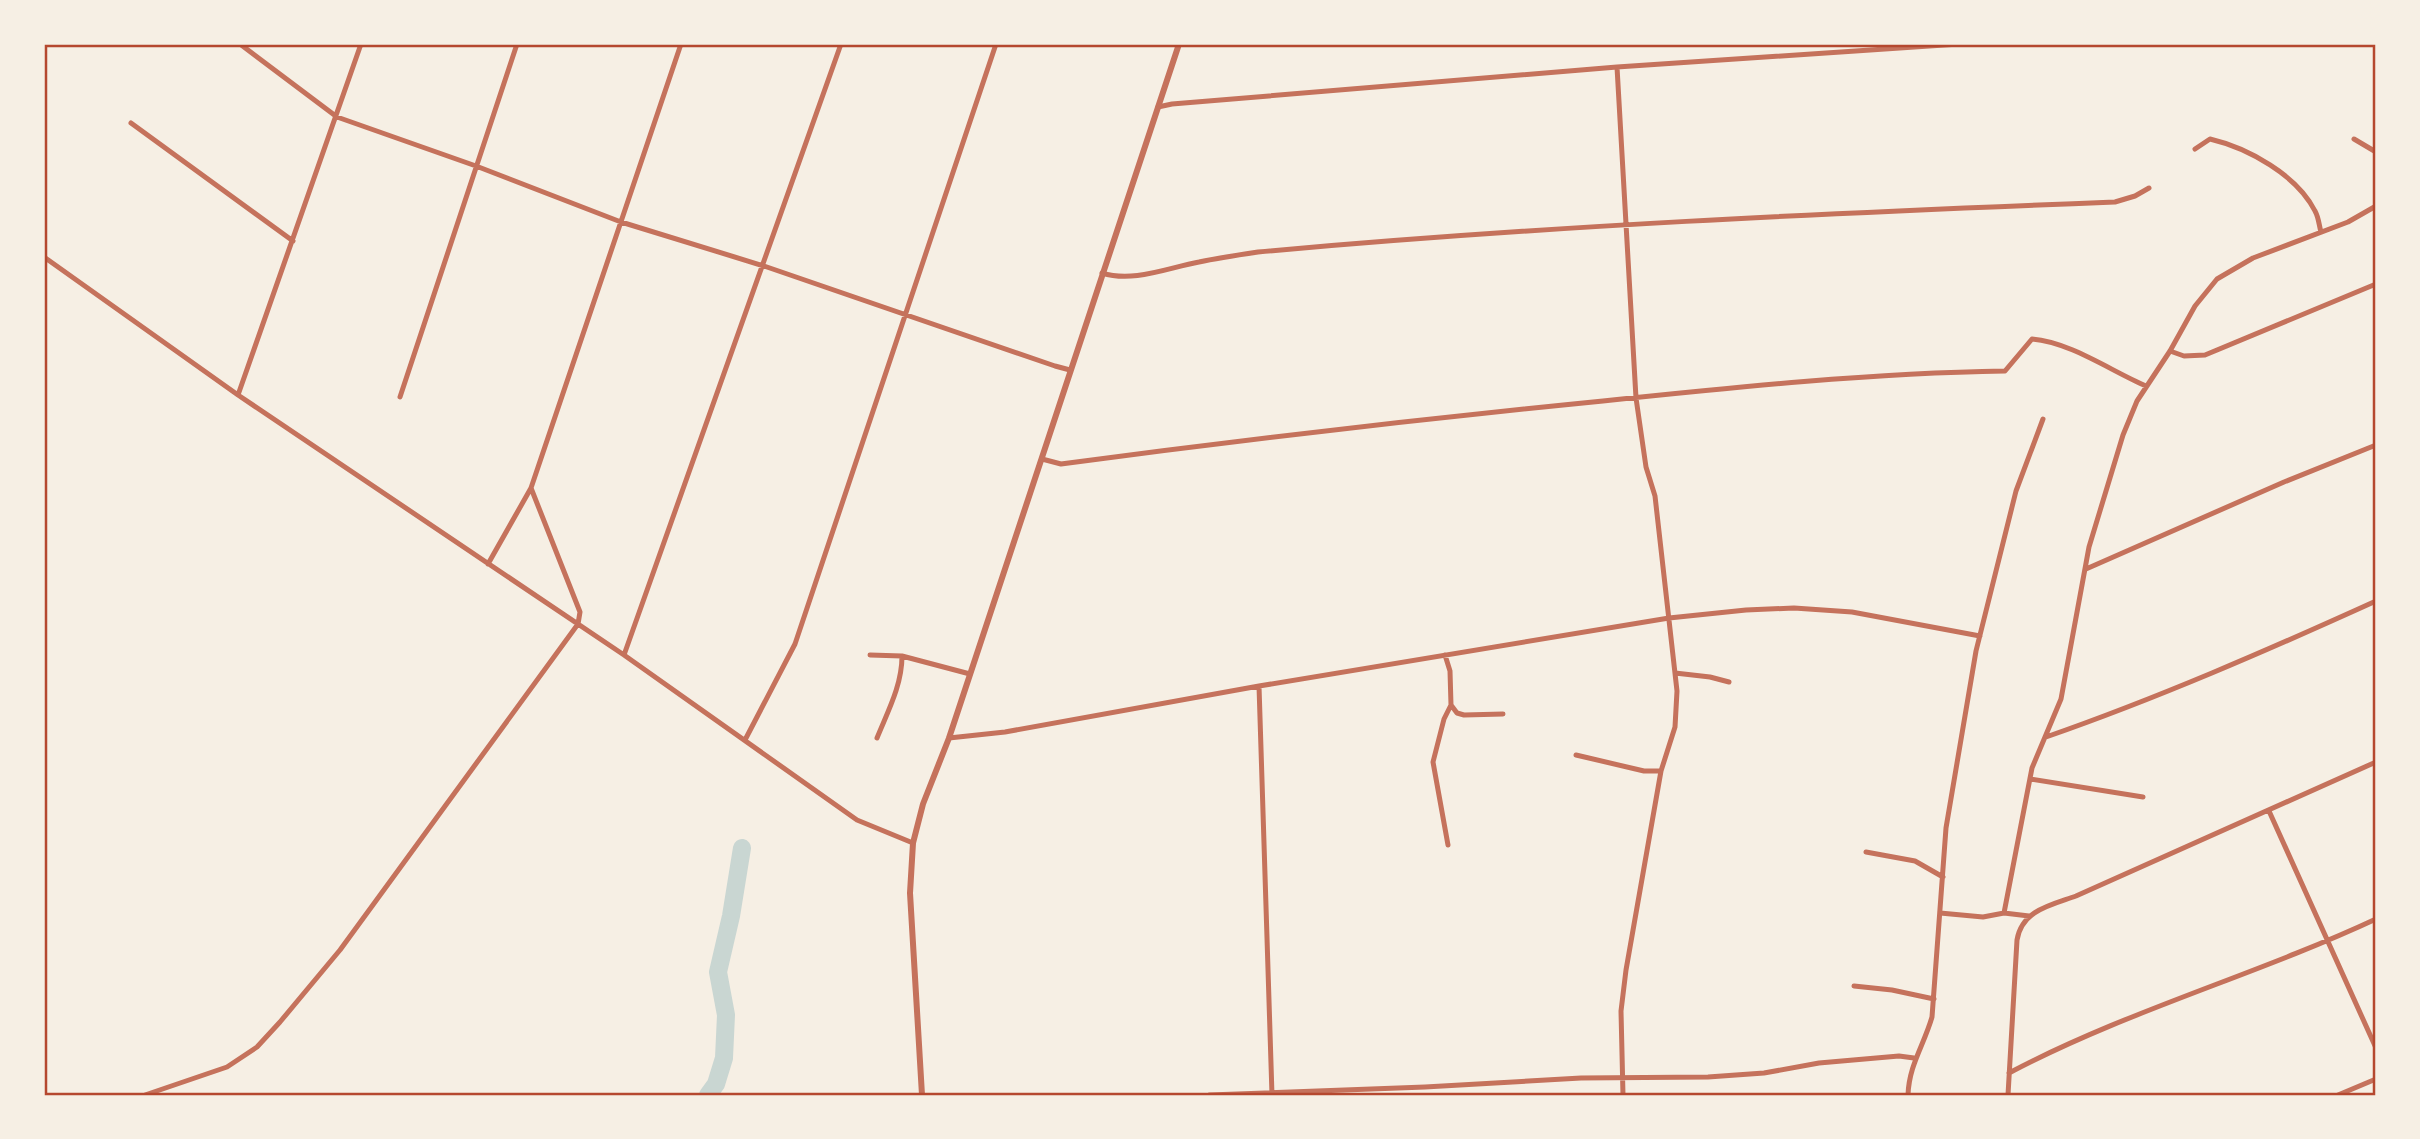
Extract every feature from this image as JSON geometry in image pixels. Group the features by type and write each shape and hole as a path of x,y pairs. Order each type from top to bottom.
{"street":[{"path":"240,44 337,117 477,166 621,222 764,266 1070,370"},
{"path":"238,395 361,44"},
{"path":"400,397 517,44"},
{"path":"488,564 531,488 681,44"},
{"path":"624,655 841,44"},
{"path":"745,740 794,644 996,44"},
{"path":"922,1095 910,893 913,843 923,804 971,674 1179,44"},
{"path":"1157,107 1185,102 1616,67 1959,44"},
{"path":"1616,67 1636,398 1646,467 1655,496 1677,691 1675,727 1661,771 1626,970 1621,1011 1623,1095"},
{"path":"131,123 293,241"},
{"path":"2195,149 2210,139 2233,147 2272,167 2308,200 2317,214 2321,232"},
{"path":"2354,139 2376,152"},
{"path":"1102,273 1115,277 1130,277 1258,252 1627,224 2115,202 2149,188"},
{"path":"2004,913 2029,779 2061,699 2104,492 2137,401 2200,300 2217,279 2253,258 2348,222 2376,206"},
{"path":"44,257 238,395 624,655 857,820 913,843"},
{"path":"2170,351 2184,356 2205,355 2376,285"},
{"path":"1042,459 1061,464 1353,428 1834,379 2005,371 2032,338 2079,354 2146,386"},
{"path":"1908,1095 1914,1058 1926,1038 1932,1017 1946,828 1980,636 2016,491 2043,419"},
{"path":"2086,569 2262,491 2376,445"},
{"path":"145,1095 227,1067 257,1047 280,1022 341,950 578,624 580,612 531,488"},
{"path":"2045,737 2100,718 2376,601"},
{"path":"949,738 1005,732 1259,686 1668,618 1746,610 1794,608 1852,612 1980,636"},
{"path":"870,655 902,656 971,674"},
{"path":"1445,655 1450,671 1451,705 1444,719 1433,762 1448,845"},
{"path":"877,738 897,689 902,656"},
{"path":"1675,673 1729,682"},
{"path":"1259,686 1272,1095"},
{"path":"1451,705 1457,713 1464,715 1503,714"},
{"path":"1576,755 1644,771 1661,771"},
{"path":"2008,1095 2018,930 2029,916 2376,762"},
{"path":"2029,779 2143,797"},
{"path":"2269,811 2376,1048"},
{"path":"1866,852 1915,861 1943,877"},
{"path":"1940,913 1983,917 2004,913 2029,916"},
{"path":"2009,1073 2073,1043 2329,941 2376,919"},
{"path":"1854,986 1892,990 1934,999"},
{"path":"1209,1095 1272,1095 1581,1078 1708,1077 1764,1073 1859,1059 1899,1056 1914,1058"},
{"path":"2338,1095 2376,1079"}],"waterway":[{"path":"708,1095 716,1084 724,1058 726,1015 718,972 731,916 742,848"}]}
